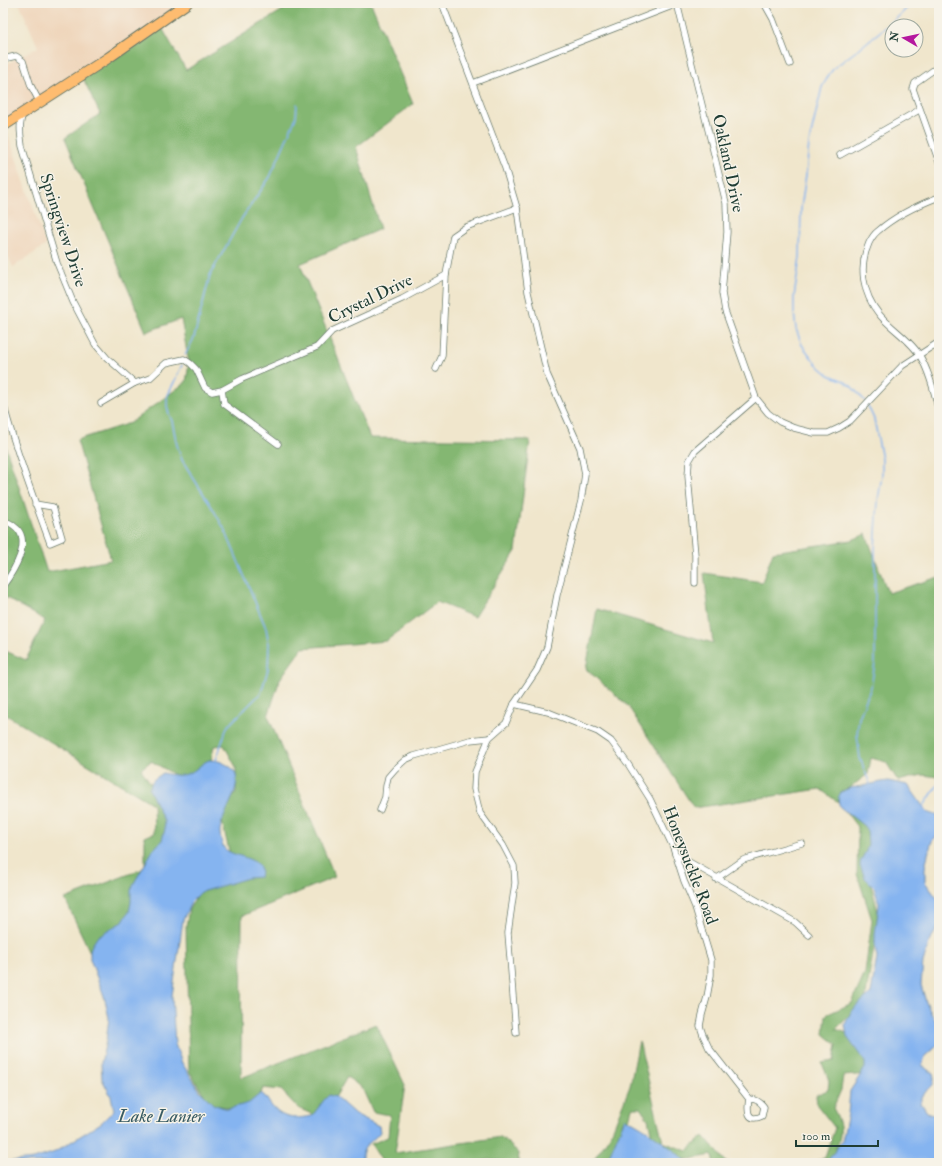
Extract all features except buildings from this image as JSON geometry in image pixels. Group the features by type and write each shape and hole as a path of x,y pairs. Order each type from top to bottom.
{"highway":[{"path":"3,126 134,41 187,3"}],"street":[{"path":"442,3 505,168 516,208 528,292 547,374 580,448 585,474 581,501 557,595 547,647 537,670 514,704 506,723 489,738 475,772 474,789 480,814 503,845 514,866 515,883 508,933 516,1033"},
{"path":"473,83 678,3"},
{"name":"Oakland Drive","path":"678,3 726,203 727,232 722,293 726,311 756,398"},
{"path":"764,3 773,19 790,64"},
{"path":"3,59 16,56 23,61 31,86 40,103"},
{"path":"939,66 915,83 913,89 919,110 939,162"},
{"path":"840,155 919,110"},
{"name":"Springview Drive","path":"24,113 21,118 22,146 57,263 73,302 95,344 107,358 135,383"},
{"path":"939,197 918,206 876,231 865,253 863,267 865,287 872,304 880,316 919,355 934,391 939,413"},
{"path":"436,369 442,356 446,275 453,236 466,227 516,208"},
{"name":"Crystal Drive","path":"222,390 242,379 317,348 332,331 402,299 446,275"},
{"path":"695,583 688,476 689,461 699,447 756,398 768,413 780,422 794,428 814,433 828,433 850,421 902,366 939,342"},
{"path":"101,403 135,383 150,378 166,363 184,359 196,369 206,388 212,392 222,390 224,404 278,444"},
{"path":"3,403 35,504 50,542 62,538 53,507 35,504"},
{"path":"3,521 8,521 18,528 23,538 22,551 11,576 3,586"},
{"name":"Honeysuckle Road","path":"514,704 548,712 598,732 611,741 628,764 650,799 673,847 684,881 695,907 711,960 711,975 700,1026 710,1048 749,1099"},
{"path":"380,810 385,797 388,777 395,768 405,760 470,740 489,738"},
{"path":"716,878 743,860 802,843"},
{"path":"675,854 795,922 809,935"}],"shaded area":[{"path":"19,3 195,3 162,28 5,126 46,245 13,267 3,246 3,66 38,47"}],"green space":[{"path":"294,3 371,3 413,104 356,147 380,229 300,264 370,438 530,440 516,551 474,617 437,602 386,641 302,648 280,679 268,716 335,877 242,916 241,1078 376,1024 405,1085 395,1153 501,1137 519,1153 518,1163 487,1160 477,1163 383,1163 371,1144 388,1137 390,1115 373,1112 362,1088 347,1077 336,1096 314,1115 298,1108 281,1090 263,1088 258,1101 239,1110 210,1104 189,1071 186,926 189,909 204,885 232,863 221,817 236,792 236,767 224,745 214,746 209,771 194,782 175,775 151,761 141,769 151,784 165,795 173,812 110,995 65,899 145,868 145,837 154,833 153,804 3,713 3,650 26,660 45,620 3,596 3,439 47,572 111,560 77,440 130,423 186,382 189,364 181,319 146,332 65,138 100,114 83,78 162,28 186,70"},
{"path":"866,534 888,593 939,577 939,777 922,775 898,781 886,762 871,758 868,774 841,792 861,813 874,846 865,861 880,920 865,1000 836,1029 852,1035 869,1049 868,1074 843,1076 841,1090 833,1108 839,1123 839,1142 829,1163 811,1163 825,1157 835,1128 817,1105 816,1095 828,1090 829,1081 822,1063 834,1061 837,1045 824,1034 826,1015 852,1003 865,973 872,920 857,874 858,828 839,803 820,789 694,808 628,706 586,669 597,609 713,643 704,573 762,582 773,552 852,540"},
{"path":"639,1041 663,1142 687,1151 704,1136 727,1163 714,1163 712,1155 691,1159 672,1160 654,1144 648,1119 640,1108 632,1108 628,1123 608,1163 591,1163 611,1134 630,1086"}],"water":[{"name":"Lake Lanier","path":"209,760 215,760 229,766 235,772 237,780 221,826 220,834 223,846 230,852 254,862 261,870 260,877 248,878 201,892 191,902 183,920 172,996 175,1044 182,1063 200,1091 213,1104 227,1109 249,1103 261,1093 275,1110 284,1116 294,1118 306,1117 312,1116 329,1095 336,1097 355,1114 379,1126 380,1132 364,1149 362,1157 363,1163 3,1163 34,1159 55,1152 101,1123 114,1110 111,1096 102,1079 101,1063 109,1018 104,996 90,959 90,950 98,936 122,922 129,912 131,890 134,883 153,850 162,840 165,829 164,821 149,789 153,780 163,773 185,775"},
{"path":"888,781 908,785 927,812 939,816 939,834 932,841 928,854 925,868 925,882 939,901 939,926 930,940 923,962 921,985 926,1002 933,1017 939,1025 939,1041 938,1045 925,1057 922,1065 933,1073 934,1081 932,1086 921,1097 921,1103 927,1112 939,1117 939,1163 826,1163 842,1141 848,1114 850,1091 865,1068 865,1062 847,1037 845,1024 852,1010 871,993 877,958 875,934 879,904 874,887 865,878 860,865 868,844 867,831 864,826 840,807 838,801 839,796 844,790"},
{"path":"625,1118 634,1122 666,1144 689,1163 606,1163"}],"waterway":[{"path":"865,401 851,386 844,381 829,375 817,365 802,345 796,329 794,297 800,257 801,208 809,143 822,87 835,67 899,16 912,3"},
{"path":"185,355 194,338 210,275 242,218 270,177 296,117 297,104"},
{"path":"182,365 167,397 167,406 177,445 182,460 225,530 266,628 269,644 268,669 261,693 227,727 216,760"},
{"path":"867,404 874,419 882,459 882,475 878,500 875,549 875,663 871,687 859,718 857,734 860,758 870,784"},
{"path":"923,807 939,783"}]}
